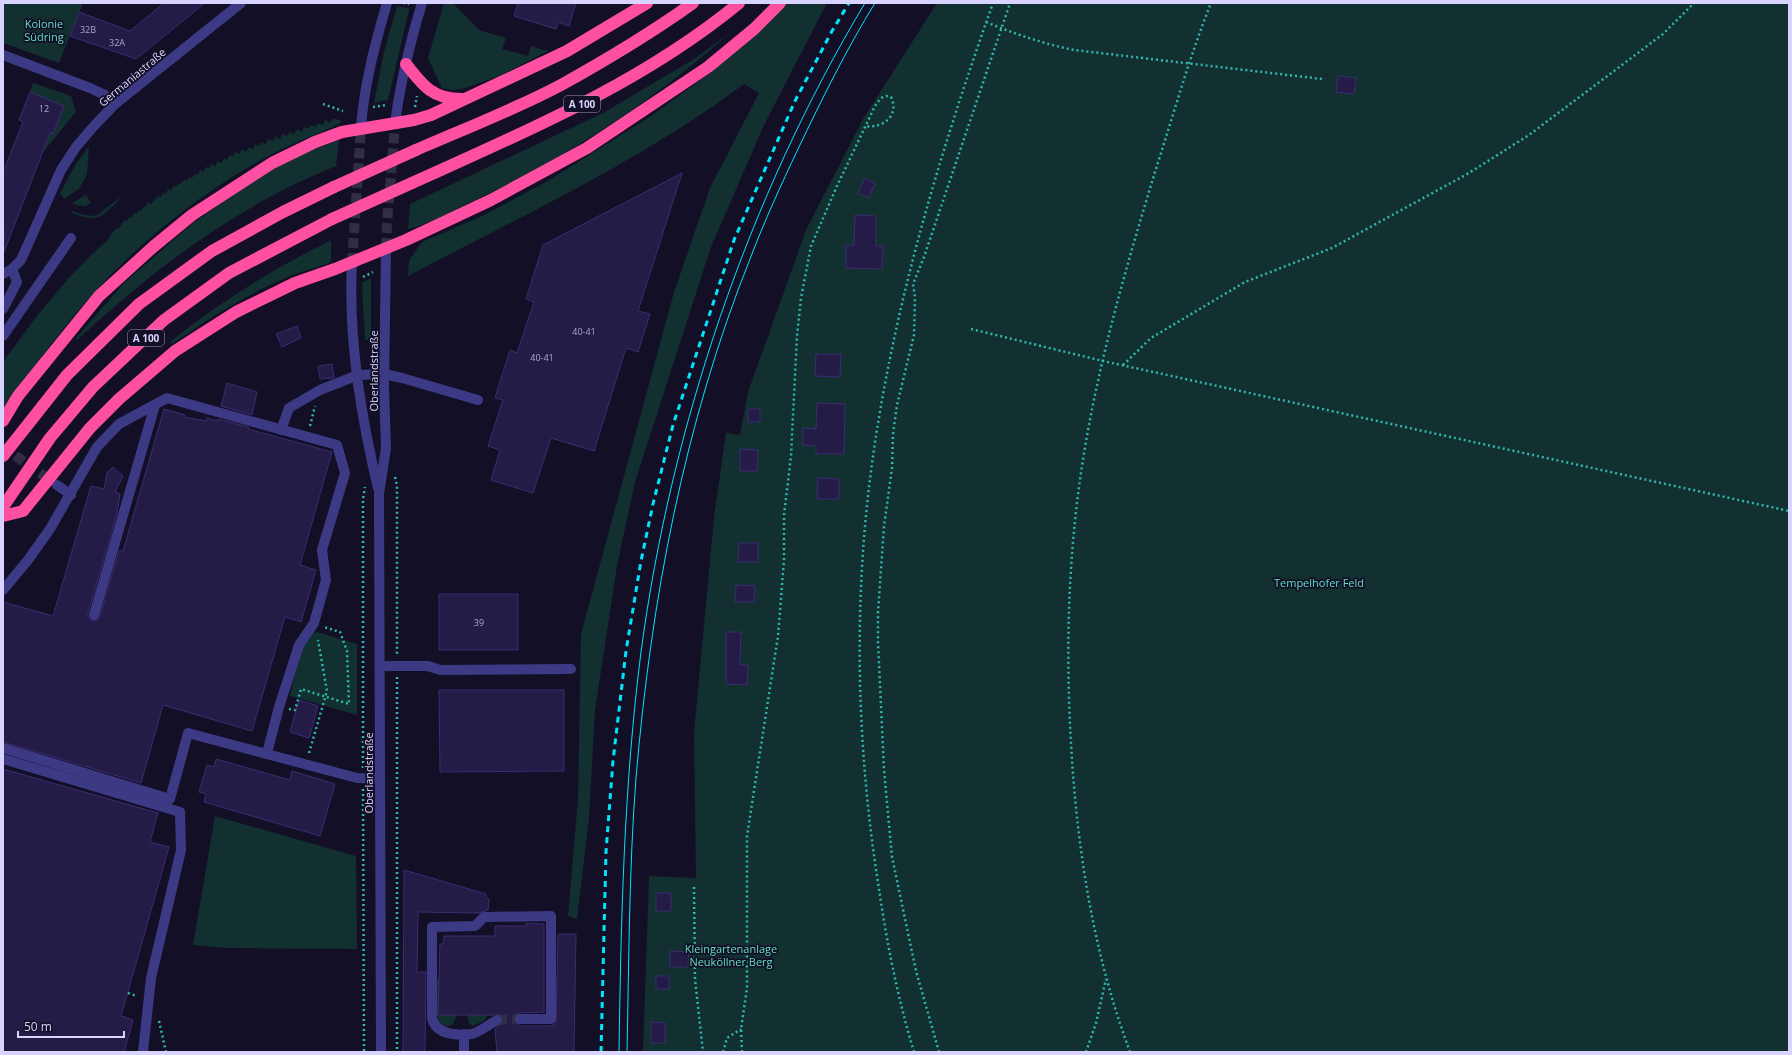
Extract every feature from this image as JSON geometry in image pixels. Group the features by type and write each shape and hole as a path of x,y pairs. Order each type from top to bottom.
{"highway":[{"path":"3,421 18,396 99,296 192,214 272,162 315,142 342,132 423,118 466,100 567,51 647,3"},
{"name":"A 100","path":"3,456 67,375 139,304 212,251 283,212 334,187 486,120 560,85 650,33 693,3"},
{"name":"A 100","path":"3,507 50,438 93,387 164,320 229,273 332,219 522,134 625,81 676,51 739,3"},
{"path":"3,516 23,511 90,428 119,399 175,351 236,312 295,283 386,248 491,200 587,148 708,67 754,29 780,3"},
{"path":"406,64 428,90 449,99 466,100"}],"street":[{"name":"Germaniastraße","path":"8,272 21,260 61,170 76,147 115,104 241,3"},
{"path":"361,128 369,71 387,3"},
{"path":"395,124 406,64 422,3"},
{"path":"3,55 90,88 105,95 115,104"},
{"path":"3,336 71,238"},
{"name":"Oberlandstraße","path":"381,1052 379,494 386,448 384,374 386,248"},
{"name":"Oberlandstraße","path":"352,262 350,289 353,338 368,449 379,494"},
{"path":"3,309 17,282 8,272"},
{"path":"281,430 289,408 320,390 358,375 384,374 478,400"},
{"path":"3,590 37,548 71,495 97,447 119,424 167,398 337,445 345,473 322,550 326,580 314,623 299,644 279,707 267,753"},
{"path":"94,615 155,405"},
{"path":"57,485 71,495"},
{"path":"380,666 428,666 440,670 571,669"},
{"path":"3,748 170,799 188,733 357,778 380,779"},
{"path":"3,759 180,812 180,850 151,978 143,1052"},
{"path":"497,1020 473,1034 443,1032 437,1029 432,1018 432,927 475,926 484,917 551,916 551,1019 520,1020"},
{"path":"464,1034 464,1052"}],"path":[{"path":"403,3 409,4"},
{"path":"914,1052 907,1029 886,939 866,788 860,703 864,532 871,470 882,403 908,278 953,124 993,3"},
{"path":"939,1052 916,971 892,857 884,770 878,612 884,526 892,468 895,420 897,405 914,335 915,297 913,284 924,257 1010,3"},
{"path":"1130,1052 1118,1020 1100,956 1083,870 1073,785 1068,671 1071,562 1082,465 1103,361 1142,216 1189,64 1211,3"},
{"path":"1123,366 1151,338 1245,282 1332,248 1470,173 1529,135 1663,34 1694,3"},
{"path":"986,22 1051,46 1074,50 1322,79"},
{"path":"414,113 418,90"},
{"path":"742,1052 741,1029 747,988 747,836 778,636 784,560 784,515 791,456 796,336 801,298 811,246 865,126 875,106 881,98 886,96 891,97 894,111 890,119 875,127 865,126"},
{"path":"409,101 416,101"},
{"path":"323,104 343,112"},
{"path":"373,107 387,105"},
{"path":"360,279 372,272"},
{"path":"970,328 1123,366 1789,511"},
{"path":"306,437 320,390"},
{"path":"394,475 397,486 398,1052"},
{"path":"279,707 295,710 301,689 326,696 349,704 347,652 340,632 314,623 327,691 326,696 306,764"},
{"path":"694,888 695,979 703,1052"},
{"path":"1086,1052 1096,1023 1106,977"},
{"path":"723,1052 727,1038 741,1029"}],"green space":[{"name":"Kolonie Südring","path":"3,3 83,3 59,63 3,43"},
{"path":"444,3 453,3 479,30 506,38 502,49 528,56 531,46 548,51 499,76 465,88 453,90 442,88 428,58"},
{"path":"788,3 827,3 764,125 711,247 635,482 617,566 595,710 589,818 577,919 568,916 578,798 581,634 674,292 710,188 759,93 744,84 705,112 622,163 408,276 409,260 422,242 482,216 548,181 651,116 713,71"},
{"name":"Tempelhofer Feld","path":"937,3 1789,3 1789,1052 643,1052 649,876 696,878 694,733 714,517 726,433 740,435 748,392 806,230 863,119"},
{"path":"397,6 409,8 409,10 388,100 374,103 384,52"},
{"path":"730,33 671,82 608,126 576,146 510,183 434,220 408,229 410,204 603,113 694,59"},
{"path":"33,83 71,96 76,112 43,152 50,133 53,134 64,106 30,92"},
{"path":"333,118 341,121 341,123 281,150 234,176 181,213 133,253 88,299 68,323 3,411 3,362 36,317 67,280 110,238 109,237 116,228 118,229 125,220 127,221 129,217 132,218 134,213 136,214 139,210 141,211 144,206 146,207 148,202 151,204 158,196 161,197 163,193 166,194 168,189 171,191 174,186 176,187 179,183 181,184 184,180 187,181 189,177 192,178 195,174 198,175 200,170 203,172 206,167 209,168 211,164 215,166 218,161 221,163 224,158 227,160 230,155 233,156 235,152 239,154 242,149 246,152 249,147 253,149 255,144 259,146 262,142 266,144 268,139 273,141 275,136 280,139 282,134 287,136 289,132 294,134 297,129 302,132 304,127 308,129 311,125 316,127 318,123 323,125 325,120 330,123"},
{"path":"339,140 336,166 300,182 231,219 167,264 136,288 77,340 76,338 124,283 193,223 266,173 302,154"},
{"path":"89,146 87,174 79,189 64,199 60,193 76,164"},
{"path":"86,195 91,203 89,205 82,206 72,203"},
{"path":"120,198 108,211 99,217 88,218 72,213 72,211 94,216 102,212"},
{"path":"331,240 331,262 293,275 261,289 215,315 172,344 170,342 248,286"},
{"path":"371,278 371,340 365,340 362,283"},
{"path":"317,632 357,644 357,715 290,696 298,659 308,635"},
{"path":"215,816 356,856 357,949 226,948 193,945"},
{"path":"437,979 441,979 457,1014 453,1023 448,1026 443,1025 439,1021 437,1015"},
{"path":"467,1014 488,1015 485,1020 473,1026 469,1023"}],"building":[{"path":"164,3 205,3 136,59 70,36 79,12 130,31"},
{"path":"518,3 576,3 569,26 558,22 556,29 514,16"},
{"path":"1338,76 1356,78 1354,94 1336,92"},
{"path":"30,92 64,106 53,134 50,133 4,252 3,172 23,122 19,120"},
{"path":"682,173 638,311 650,314 638,352 626,348 594,451 551,438 533,493 491,480 500,450 488,446 503,400 495,398 510,350 517,353 534,302 526,299 543,245"},
{"path":"865,178 875,184 868,198 858,193"},
{"path":"855,215 876,216 876,246 883,246 882,269 846,268 846,245 854,245"},
{"path":"297,326 301,338 282,347 276,334"},
{"path":"816,354 841,354 840,377 815,376"},
{"path":"332,364 334,378 320,379 318,366"},
{"path":"227,383 257,392 252,415 221,406"},
{"path":"817,403 845,404 844,454 816,454 816,446 803,445 803,428 816,429"},
{"path":"164,409 185,415 184,417 207,421 207,418 217,421 218,419 249,427 248,429 332,452 300,565 316,570 301,622 285,617 252,731 163,705 141,783 3,742 3,602 53,616 91,486 104,489 107,473 113,467 123,476 115,492 120,494 117,514 88,613 88,617 92,621 99,619 119,551 123,551"},
{"path":"748,409 760,409 760,422 748,422"},
{"path":"740,449 758,450 757,471 740,471"},
{"path":"818,478 839,479 839,499 817,499"},
{"path":"739,543 758,543 758,562 738,562"},
{"path":"736,585 755,586 754,602 735,602"},
{"path":"439,594 518,594 518,650 439,650"},
{"path":"726,632 741,632 740,665 748,665 747,685 726,684"},
{"path":"439,690 564,690 564,771 440,772"},
{"path":"299,700 318,706 309,738 290,732"},
{"path":"216,759 290,780 292,771 335,784 320,836 204,802 206,794 199,792 207,765 214,767"},
{"path":"3,769 158,813 150,842 169,847 121,1016 133,1020 124,1052 3,1052"},
{"path":"404,870 486,894 486,898 489,899 488,910 479,913 418,912 417,972 426,972 425,1052 403,1052"},
{"path":"656,893 671,893 671,911 656,911"},
{"path":"526,923 544,924 544,1012 517,1013 514,1016 514,1022 520,1026 551,1026 556,1023 558,934 576,934 574,1052 497,1052 495,1029 503,1023 503,1017 500,1015 438,1015 440,944 443,944 444,936 495,936 495,926 526,926"},
{"path":"670,951 689,952 688,967 670,967"},
{"path":"656,976 669,976 669,989 656,989"},
{"path":"651,1022 665,1023 665,1043 651,1043"}],"tunnel":[{"path":"386,248 395,124"},
{"path":"352,263 361,128"},
{"path":"3,447 54,483"},
{"path":"497,1020 520,1019"}],"tram line":[{"path":"619,1052 624,852 635,702 654,568 672,483 694,399 720,316 751,235 785,155 823,78 865,3"},
{"path":"627,1052 632,846 642,712 661,580 689,449 706,385 727,321 761,231 825,93 875,3"}],"railway":[{"path":"601,1052 606,852 613,761 626,651 641,561 653,504 673,425 734,240 795,101 832,31 849,3"}],"park label":[{"name":"Kleingartenanlage Neuköllner Berg","path":"731,954"}]}
